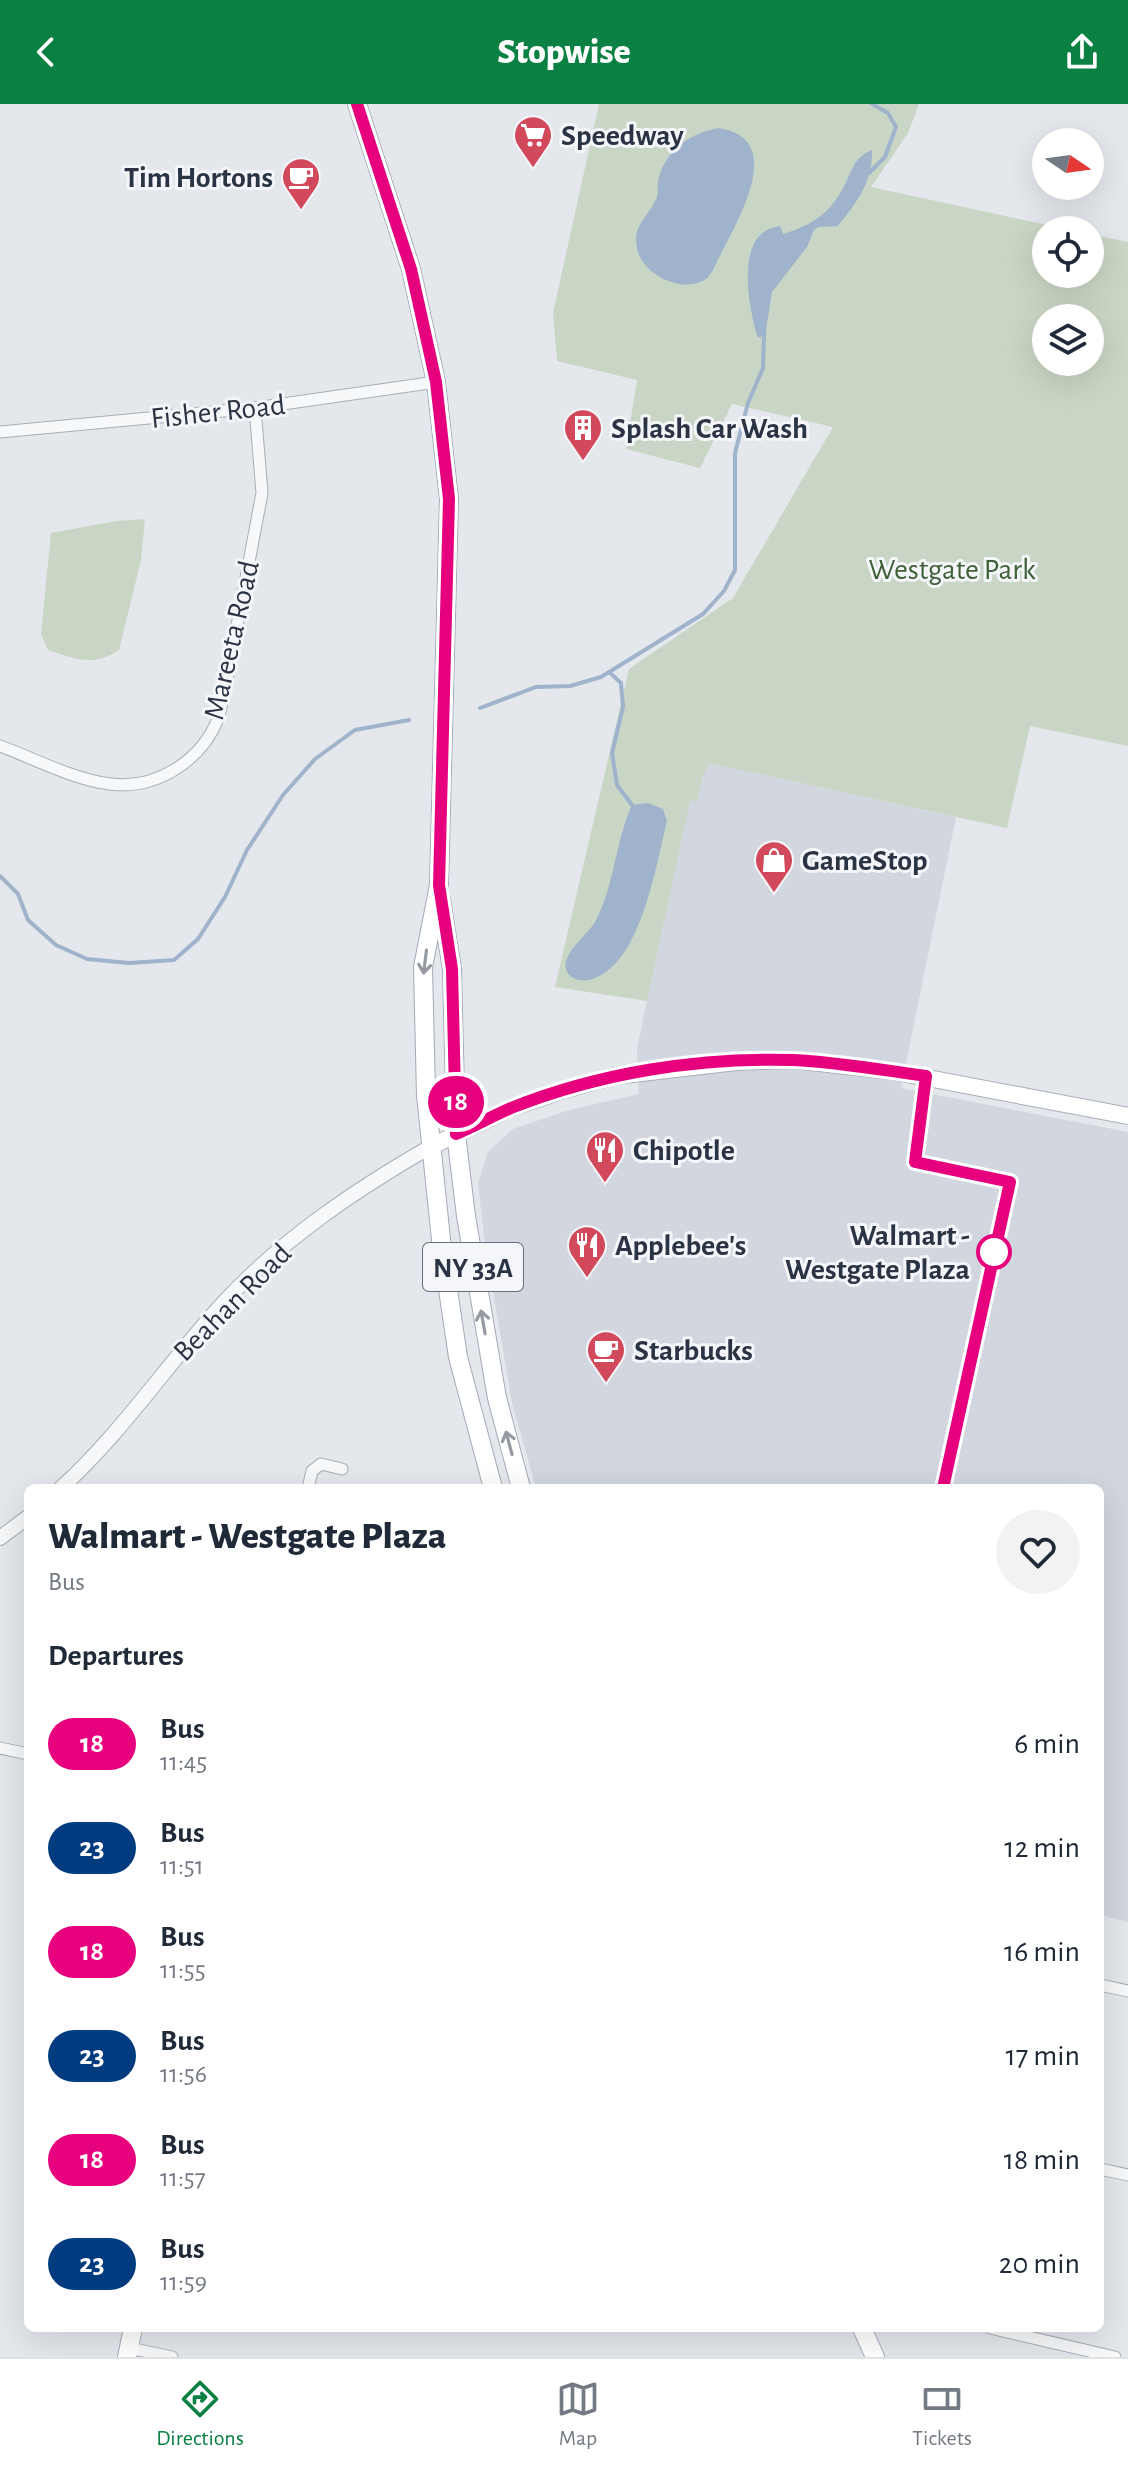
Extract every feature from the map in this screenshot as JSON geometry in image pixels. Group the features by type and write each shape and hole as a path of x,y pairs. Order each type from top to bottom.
{"main road":[{"name":"NY 33A","path":"357,104 411,269 436,382 449,499 439,885 423,967 426,1095 442,1249 458,1357 492,1484"},
{"name":"NY 33A","path":"439,885 452,969 456,1134 483,1327 497,1398 520,1484"},
{"path":"430,1147 511,1108 615,1076 670,1068 781,1060 926,1076 1128,1116"},
{"path":"128,2352 132,2332"},
{"path":"864,2332 875,2357"}],"street":[{"name":"Fisher Road","path":"0,432 255,408 436,382"},
{"name":"Mareeta Road","path":"0,746 87,779 130,786 159,779 187,762 205,742 218,718 225,689 262,493 255,408"},
{"name":"Beahan Road","path":"65,1484 97,1453 227,1299 270,1259 380,1176 430,1147"},
{"path":"309,1484 312,1471 321,1464 342,1469"},
{"path":"0,1538 24,1520"},
{"path":"0,1748 24,1753"},
{"path":"1104,1986 1128,1991"},
{"path":"1104,2170 1128,2175"},
{"path":"1007,2332 1115,2357"},
{"path":"128,2352 172,2357"}],"shaded area":[{"path":"709,763 956,817 901,1088 1128,1132 1128,1922 1104,1916 1104,1484 535,1484 512,1403 478,1183 488,1152 513,1129 569,1110 639,1094 637,1048 690,800 697,801"}],"green space":[{"name":"Westgate Park","path":"599,104 919,104 908,133 871,187 1032,222 1032,288 1104,288 1104,237 1128,242 1128,746 1030,726 1007,828 709,763 697,802 690,801 647,1001 555,987 629,669 733,598 833,427 732,404 700,468 626,449 637,380 557,361 553,313"},
{"path":"145,519 141,560 119,650 101,658 84,660 48,650 41,634 51,533"}],"water":[{"path":"719,128 741,136 752,150 754,168 750,189 742,212 709,276 697,283 675,283 646,266 637,248 637,233 657,197 658,181 666,160 689,139"},
{"path":"872,150 867,182 851,208 838,226 814,230 807,247 772,292 766,330 760,338 757,336 748,290 750,255 755,241 765,231 780,226 783,234 817,218 837,199 856,162"},
{"path":"648,803 663,809 667,821 652,885 636,932 611,968 592,979 574,979 567,971 568,956 602,908 632,805"}],"waterway":[{"path":"869,173 885,157 896,127 888,113 872,104"},
{"path":"480,708 536,687 570,686 601,677 703,614 724,591 735,570 735,453 748,403 763,368 764,331"},
{"path":"609,672 621,683 623,707 612,753 617,785 632,805"},
{"path":"0,876 18,894 28,920 56,945 87,959 129,963 174,960 198,939 225,897 247,850 283,795 315,759 355,730 409,720"}],"bus line":[{"name":"18","path":"357,104 411,269 436,382 449,499 439,885 452,969 456,1134 511,1108 564,1090 615,1076 670,1068 793,1060 926,1076 915,1162 1010,1182 944,1484"}],"place":[{"name":"Speedway","path":"533,169"},
{"name":"Tim Hortons","path":"301,211"},
{"name":"Splash Car Wash","path":"583,462"},
{"name":"GameStop","path":"774,894"},
{"name":"Chipotle","path":"605,1184"},
{"name":"Walmart - Westgate Plaza","path":"994,1252"},
{"name":"Applebee's","path":"587,1279"},
{"name":"Starbucks","path":"606,1384"}]}
